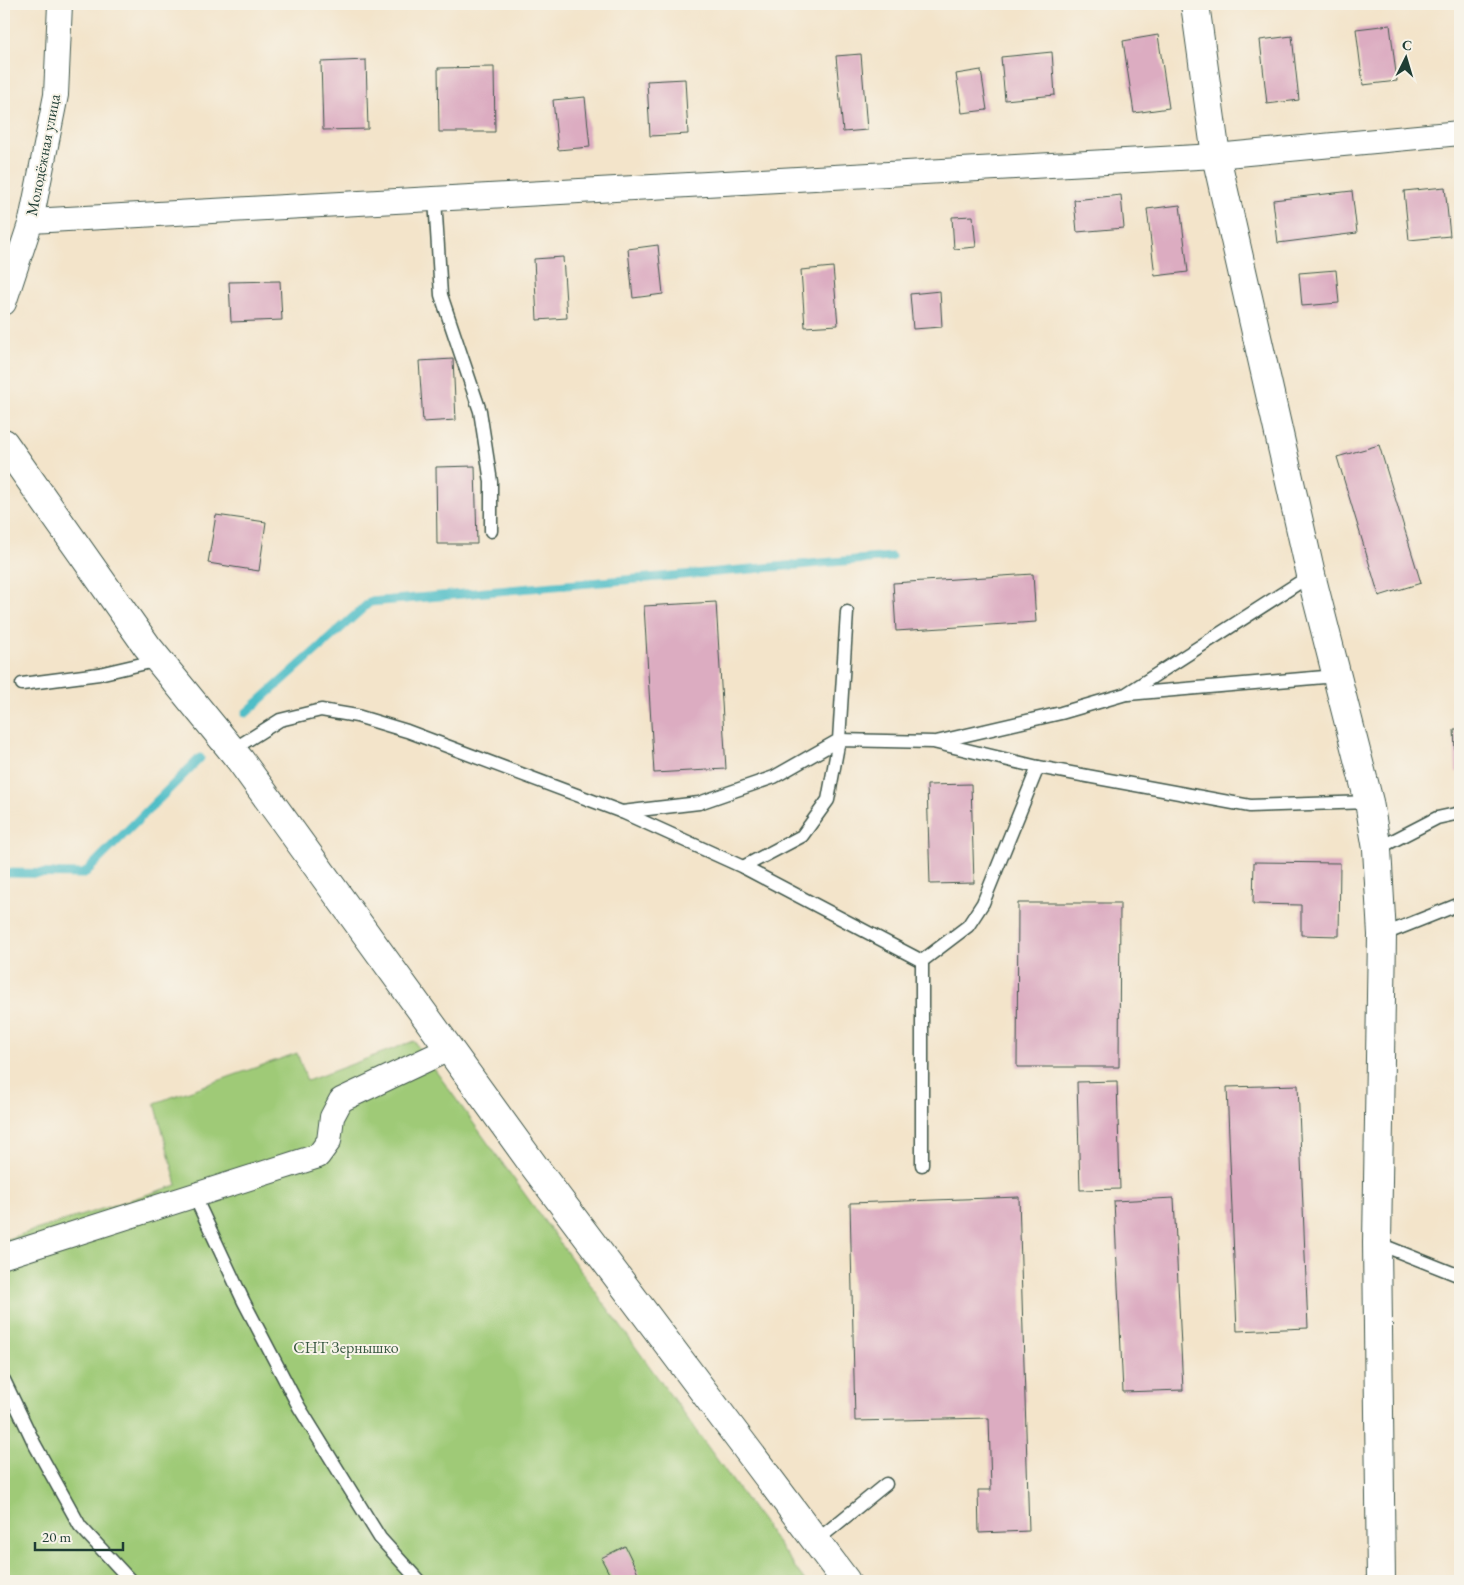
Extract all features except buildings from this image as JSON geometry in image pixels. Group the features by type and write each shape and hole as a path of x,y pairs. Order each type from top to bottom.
{"street":[{"name":"Молодёжная улица","path":"4,300 31,220 56,95 60,4"},
{"path":"1194,4 1216,156 1311,575 1369,802 1377,849 1382,935 1376,1243 1381,1581"},
{"path":"31,220 1216,156 1460,133"},
{"path":"4,443 147,646 232,750 534,1166 846,1581"},
{"path":"4,1256 318,1156 329,1141 332,1118 341,1100 449,1049"}],"lane":[{"path":"435,199 441,295 480,411 491,482 491,530"},
{"path":"1126,694 1311,575"},
{"path":"743,868 802,836 828,800 839,740 847,612"},
{"path":"22,684 99,674 159,660"},
{"path":"933,742 1061,713 1126,694 1336,676"},
{"path":"232,750 280,720 321,710 357,716 407,731 622,812 743,868 922,961"},
{"path":"622,812 699,802 774,777 839,740 933,742 1038,767 1250,806 1369,802"},
{"path":"922,961 968,926 983,903 1038,767"},
{"path":"1377,849 1438,818 1460,813"},
{"path":"1382,935 1460,904"},
{"path":"922,961 922,1165"},
{"path":"194,1195 244,1302 299,1407 380,1538 419,1581"},
{"path":"1376,1243 1460,1276"},
{"path":"4,1380 35,1445 80,1526 131,1581"},
{"path":"816,1541 886,1484"}],"green space":[{"name":"СНТ Зернышко","path":"414,1041 805,1581 4,1581 4,1240 177,1185 155,1103 297,1053 307,1081"}],"waterway":[{"path":"246,713 370,602 891,557"},
{"path":"4,873 84,874 200,758"}]}
